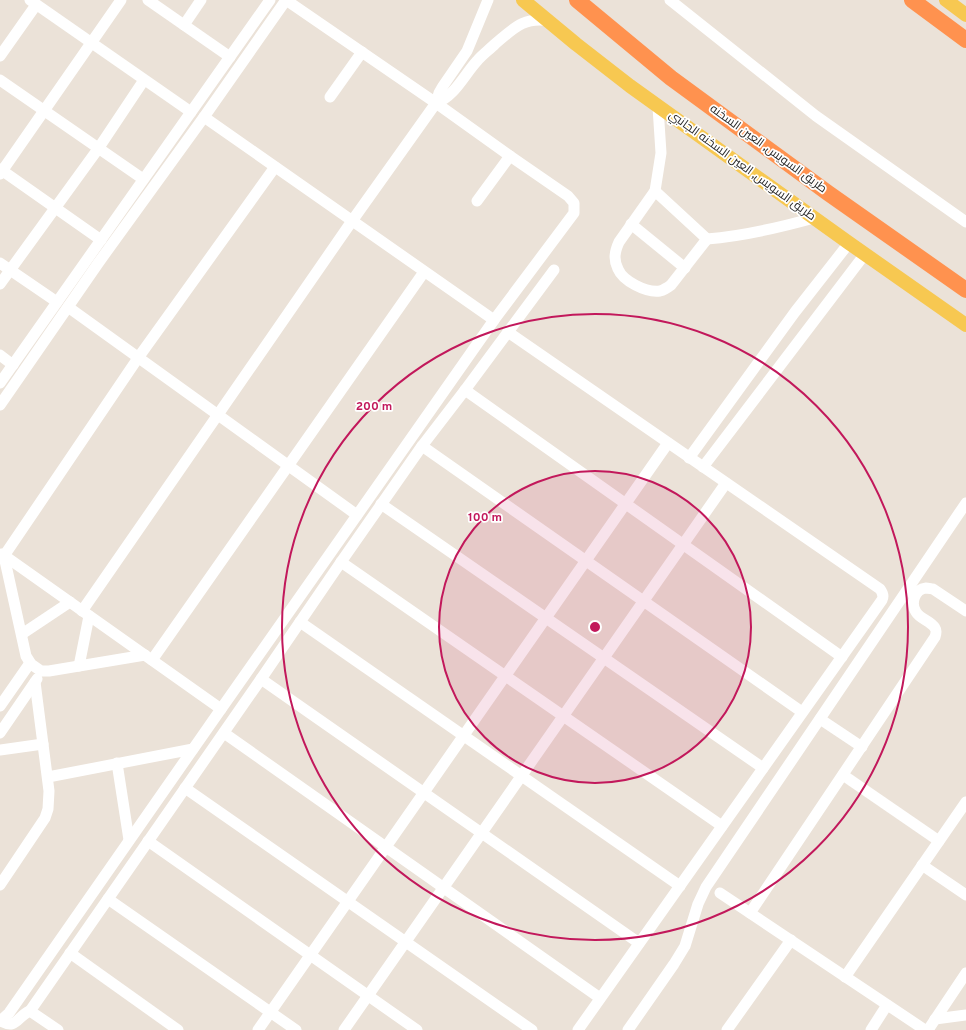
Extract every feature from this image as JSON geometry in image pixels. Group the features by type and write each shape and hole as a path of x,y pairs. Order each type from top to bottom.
{"highway":[{"name":"طريق السويس, العين السخنه","path":"577,0 671,78 828,193 966,290"},
{"path":"912,0 966,40"}],"main road":[{"name":"طريق السويس, العين السخنه الجانبي","path":"523,0 603,65 658,107 966,325"},
{"path":"946,0 966,15"}],"street":[{"path":"101,240 1,171 121,0"},
{"path":"148,0 230,57"},
{"path":"184,25 201,0"},
{"path":"0,383 270,0"},
{"path":"0,405 286,0 568,196 574,203 574,213 494,320 9,1013 0,1021 6,1024 15,1024 30,1011 422,446 554,270"},
{"path":"79,666 85,613 217,415 436,103 443,86 467,51 488,0"},
{"path":"670,0 816,116 966,222"},
{"path":"0,56 33,2 191,112"},
{"path":"436,103 449,95 477,60 517,26 522,23 537,20 550,21"},
{"path":"470,43 485,53"},
{"path":"330,97 362,52"},
{"path":"458,64 468,71"},
{"path":"0,80 143,179"},
{"path":"0,284 98,149 144,80"},
{"path":"658,107 661,153 655,191 618,242 615,250 615,259 618,270 634,285 658,291 664,290 671,285 707,239"},
{"path":"204,117 494,320"},
{"path":"477,201 510,156"},
{"path":"42,672 30,663 26,656 2,554 138,358 275,167"},
{"path":"655,191 707,239 762,232 814,218"},
{"path":"631,224 685,268"},
{"path":"690,458 795,312 849,243"},
{"path":"703,468 865,254"},
{"path":"0,263 57,302"},
{"path":"0,733 42,672 149,658 288,466 424,272"},
{"path":"805,300 821,311"},
{"path":"68,307 357,515"},
{"path":"508,332 880,589 883,596 882,600 842,657 578,1030"},
{"path":"769,349 785,360"},
{"path":"0,356 13,364"},
{"path":"465,390 842,657"},
{"path":"702,441 716,451"},
{"path":"258,1030 668,443"},
{"path":"422,446 802,712"},
{"path":"344,1030 726,483"},
{"path":"628,1030 685,946 698,904 706,888 966,503"},
{"path":"381,504 763,768"},
{"path":"2,554 220,710"},
{"path":"341,562 722,826"},
{"path":"750,913 935,637 936,631 934,626 916,614 913,607 913,601 916,594 927,588 933,589 966,611"},
{"path":"22,634 70,602"},
{"path":"300,622 680,886"},
{"path":"0,706 30,663"},
{"path":"261,679 639,943"},
{"path":"0,884 45,818 48,809 48,776 35,682"},
{"path":"820,719 862,746"},
{"path":"224,732 600,998"},
{"path":"0,750 43,744"},
{"path":"48,776 193,749"},
{"path":"117,763 129,840"},
{"path":"843,775 939,841"},
{"path":"185,788 532,1030"},
{"path":"845,977 966,802"},
{"path":"148,841 416,1030"},
{"path":"922,865 966,895"},
{"path":"720,893 926,1030 966,973"},
{"path":"108,899 296,1030"},
{"path":"727,1030 790,940"},
{"path":"70,953 178,1030"},
{"path":"871,1030 887,1005"},
{"path":"30,1011 58,1030"},
{"path":"935,1019 966,1015"}]}
